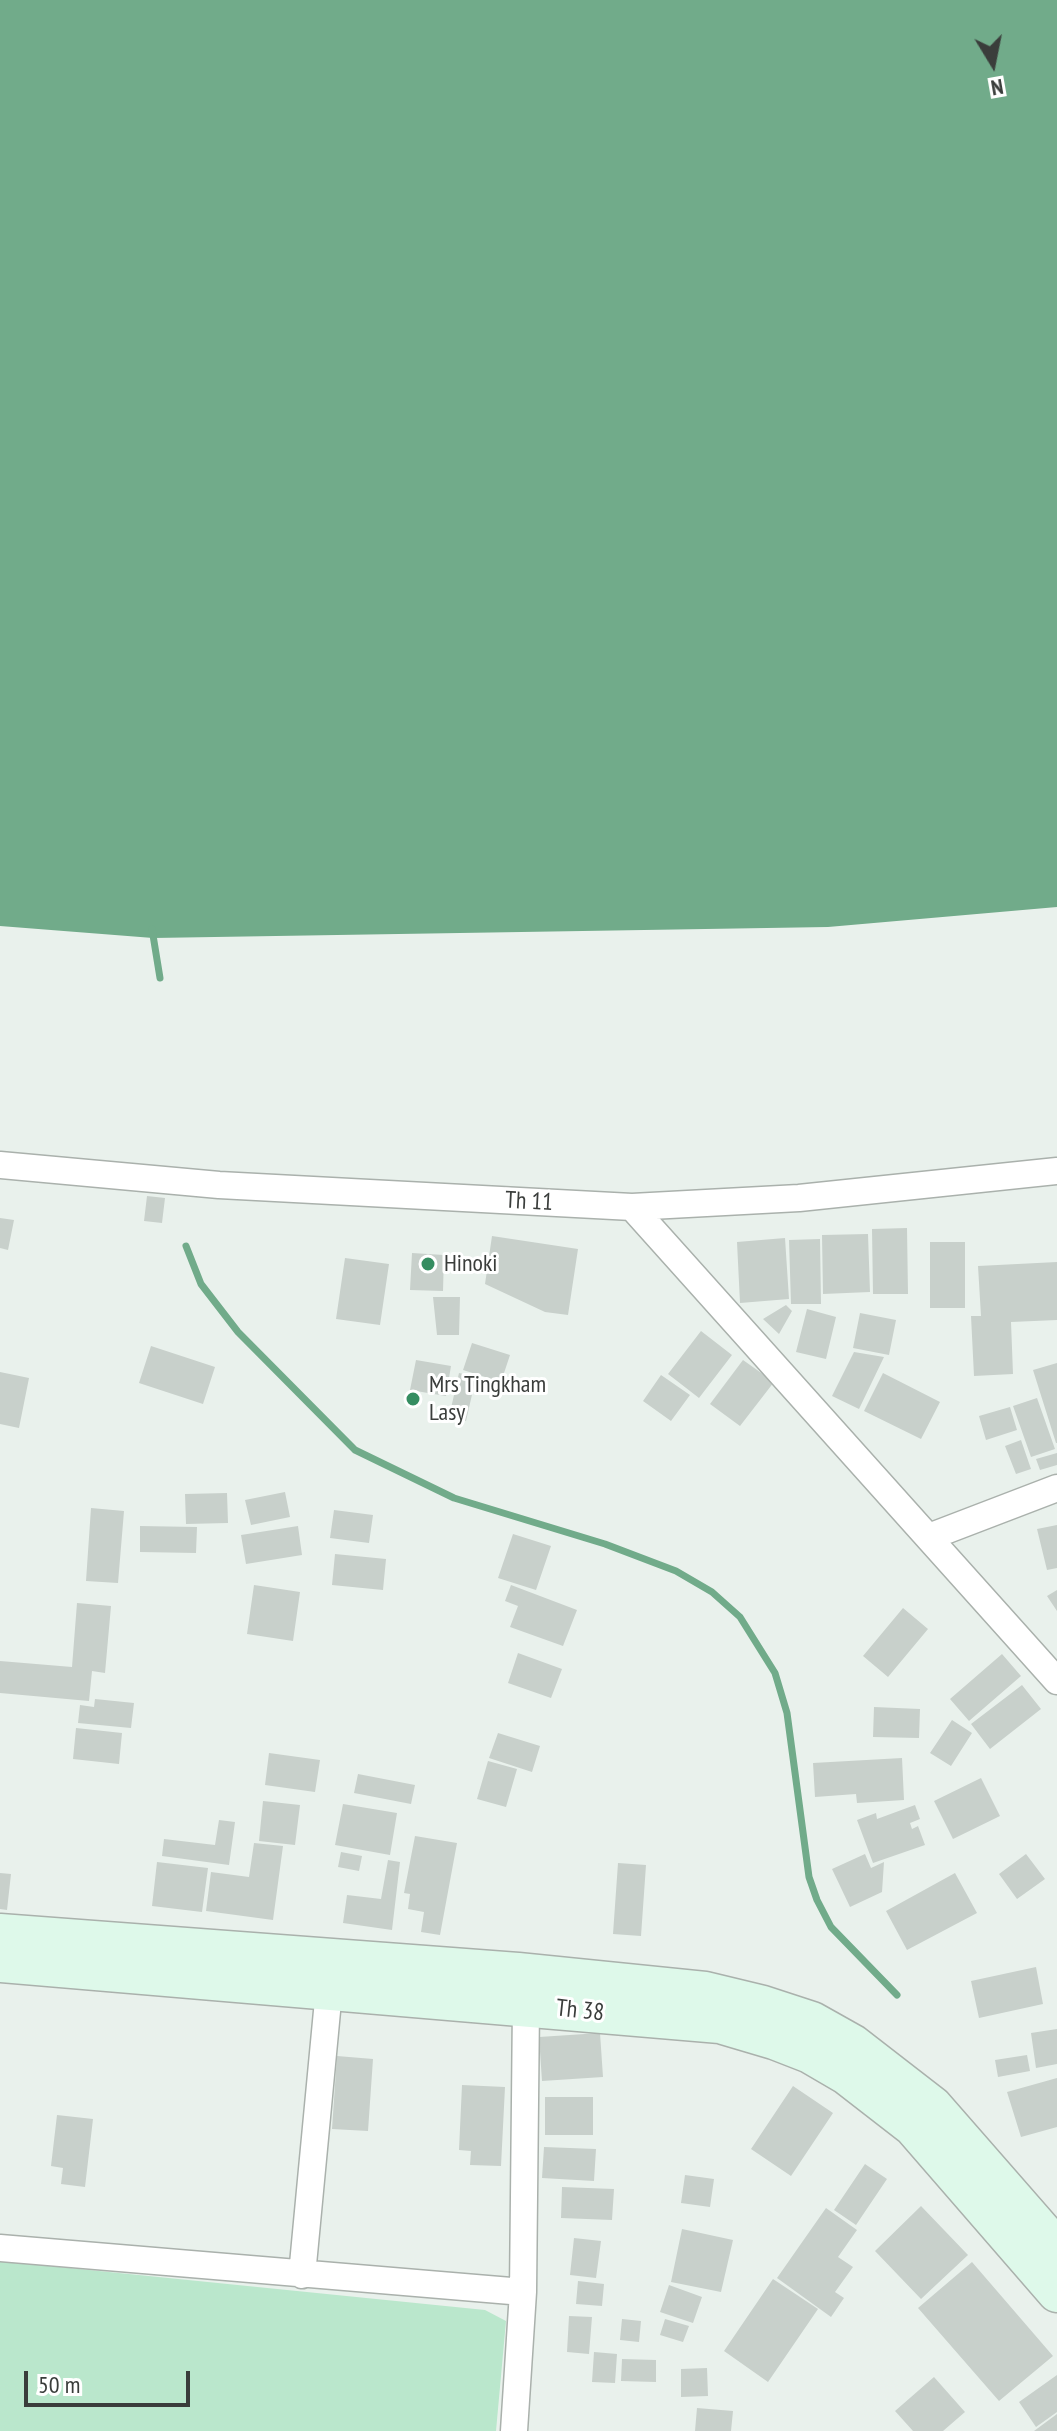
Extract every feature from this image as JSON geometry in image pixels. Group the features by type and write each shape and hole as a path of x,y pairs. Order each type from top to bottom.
{"street":[{"name":"Th 11","path":"0,1165 219,1185 632,1207 799,1198 1057,1171"},
{"path":"632,1207 1057,1681"},
{"path":"929,1537 1057,1488"},
{"name":"Th 38","path":"0,1933 518,1972 705,1991 763,2005 812,2021 853,2044 933,2106 1057,2248"},
{"name":"Th 38","path":"0,1963 526,2005 720,2024 810,2054 846,2075 913,2127 1057,2293"},
{"path":"302,2275 329,1990"},
{"path":"514,2431 523,2292 526,2005"},
{"path":"0,2248 523,2292"}],"shaded area":[{"path":"0,0 1057,0 1057,907 828,927 153,938 0,926"},
{"path":"0,2261 485,2310 506,2321 496,2431 0,2431"}],"building":[{"path":"147,1196 165,1198 162,1223 144,1221"},
{"path":"0,1218 14,1220 8,1250 0,1248"},
{"path":"907,1228 908,1294 873,1294 872,1229"},
{"path":"868,1234 870,1292 823,1294 822,1235"},
{"path":"492,1236 578,1249 568,1315 545,1312 485,1284"},
{"path":"785,1238 789,1299 740,1303 737,1242"},
{"path":"820,1239 821,1304 791,1304 789,1240"},
{"path":"930,1242 965,1242 965,1308 930,1308"},
{"path":"412,1253 444,1255 443,1291 410,1290"},
{"path":"345,1258 389,1264 380,1325 336,1319"},
{"path":"1057,1262 1057,1320 1011,1322 1013,1374 974,1376 971,1316 981,1316 978,1266"},
{"path":"433,1297 460,1297 459,1335 437,1335"},
{"path":"786,1305 792,1311 779,1334 763,1319"},
{"path":"807,1309 836,1317 826,1359 796,1352"},
{"path":"860,1313 896,1320 889,1355 853,1348"},
{"path":"701,1331 732,1355 699,1398 668,1374"},
{"path":"472,1343 510,1355 501,1382 463,1370"},
{"path":"151,1346 215,1367 203,1404 139,1383"},
{"path":"854,1352 884,1357 859,1409 832,1396"},
{"path":"416,1360 451,1366 446,1396 410,1390"},
{"path":"743,1360 774,1382 740,1426 710,1404"},
{"path":"1057,1363 1057,1443 1056,1443 1033,1370"},
{"path":"0,1372 29,1378 19,1428 0,1424"},
{"path":"459,1373 476,1377 466,1421 449,1417"},
{"path":"883,1373 940,1402 921,1439 864,1411"},
{"path":"661,1375 690,1395 671,1421 643,1401"},
{"path":"1037,1398 1055,1449 1031,1457 1013,1406"},
{"path":"1010,1407 1017,1430 986,1440 979,1416"},
{"path":"1021,1440 1031,1469 1016,1474 1005,1446"},
{"path":"1057,1453 1057,1465 1040,1470 1036,1459"},
{"path":"285,1492 290,1517 251,1525 245,1500"},
{"path":"227,1493 228,1523 186,1524 185,1494"},
{"path":"91,1508 124,1511 118,1583 86,1581"},
{"path":"334,1510 373,1515 369,1543 330,1538"},
{"path":"1057,1525 1057,1568 1047,1570 1037,1529"},
{"path":"140,1526 197,1527 196,1553 140,1552"},
{"path":"298,1526 302,1555 246,1564 241,1535"},
{"path":"513,1534 551,1546 536,1590 498,1578"},
{"path":"335,1554 386,1559 383,1590 332,1585"},
{"path":"254,1585 300,1592 293,1641 247,1634"},
{"path":"511,1585 577,1610 563,1646 510,1627 518,1606 505,1601"},
{"path":"1057,1590 1057,1611 1047,1596"},
{"path":"77,1603 111,1606 105,1673 92,1671 89,1701 0,1693 0,1661 72,1667"},
{"path":"903,1608 928,1629 888,1677 863,1656"},
{"path":"518,1653 562,1669 551,1698 508,1683"},
{"path":"1002,1654 1021,1676 969,1721 950,1699"},
{"path":"1022,1685 1041,1709 990,1749 971,1724"},
{"path":"95,1699 134,1703 131,1728 78,1723 80,1705 94,1707"},
{"path":"874,1707 920,1709 919,1738 873,1737"},
{"path":"952,1720 972,1733 951,1766 930,1753"},
{"path":"76,1728 122,1733 119,1764 73,1759"},
{"path":"498,1733 540,1746 532,1772 489,1758"},
{"path":"269,1753 320,1760 315,1792 265,1785"},
{"path":"902,1758 904,1800 857,1803 856,1794 815,1797 813,1763"},
{"path":"488,1761 517,1769 506,1807 477,1799"},
{"path":"358,1774 415,1785 411,1804 354,1793"},
{"path":"981,1778 1000,1816 953,1839 934,1801"},
{"path":"263,1801 300,1805 295,1845 259,1841"},
{"path":"343,1804 397,1813 390,1855 335,1845"},
{"path":"915,1805 920,1819 910,1823 912,1829 918,1826 925,1845 873,1863 857,1820 876,1813 877,1819"},
{"path":"219,1820 235,1822 229,1865 162,1856 164,1839 215,1845"},
{"path":"415,1836 457,1843 440,1935 421,1932 424,1912 408,1909 410,1894 404,1893"},
{"path":"254,1843 283,1846 273,1920 206,1911 211,1872 249,1877"},
{"path":"341,1852 362,1856 359,1871 338,1867"},
{"path":"865,1854 871,1868 884,1862 882,1892 850,1907 832,1869"},
{"path":"1026,1854 1045,1879 1017,1899 999,1874"},
{"path":"388,1860 400,1862 392,1930 343,1923 347,1895 381,1899"},
{"path":"157,1862 208,1868 202,1912 152,1906"},
{"path":"618,1863 646,1865 641,1936 613,1934"},
{"path":"0,1873 11,1874 7,1910 0,1909"},
{"path":"955,1873 977,1913 907,1950 886,1911"},
{"path":"1036,1967 1043,2004 979,2018 971,1981"},
{"path":"1057,2029 1057,2064 1036,2068 1031,2033"},
{"path":"600,2033 603,2077 542,2081 539,2037"},
{"path":"1027,2055 1030,2071 998,2077 995,2060"},
{"path":"337,2056 373,2059 368,2131 332,2129"},
{"path":"1057,2078 1057,2127 1021,2137 1007,2092"},
{"path":"462,2085 505,2087 501,2166 470,2165 471,2151 459,2150"},
{"path":"793,2086 833,2113 791,2176 751,2149"},
{"path":"545,2097 593,2097 593,2135 545,2135"},
{"path":"57,2115 93,2119 85,2187 61,2184 63,2168 51,2166"},
{"path":"544,2147 596,2149 594,2181 542,2178"},
{"path":"865,2164 887,2179 856,2225 834,2210"},
{"path":"685,2175 714,2179 710,2207 681,2203"},
{"path":"562,2187 614,2189 612,2220 561,2218"},
{"path":"921,2206 968,2255 921,2299 875,2251"},
{"path":"826,2208 857,2230 838,2257 853,2267 835,2292 844,2298 831,2317 777,2278"},
{"path":"682,2229 733,2240 721,2292 671,2282"},
{"path":"574,2238 601,2241 596,2278 570,2275"},
{"path":"972,2262 1053,2356 999,2401 918,2308"},
{"path":"773,2279 818,2309 768,2382 724,2351"},
{"path":"578,2281 604,2284 602,2306 576,2304"},
{"path":"669,2285 702,2297 693,2323 660,2312"},
{"path":"569,2316 592,2317 589,2354 567,2352"},
{"path":"622,2319 641,2321 639,2342 620,2340"},
{"path":"665,2319 689,2326 683,2342 660,2335"},
{"path":"594,2352 617,2354 615,2383 592,2382"},
{"path":"622,2359 656,2360 656,2382 621,2381"},
{"path":"707,2368 708,2396 681,2397 681,2369"},
{"path":"1057,2375 1057,2412 1036,2427 1019,2402"},
{"path":"934,2377 965,2412 943,2431 913,2431 895,2411"},
{"path":"697,2408 733,2411 731,2431 695,2431"},
{"path":"1057,2414 1057,2431 1034,2431"}],"waterway":[{"path":"152,929 160,978"},
{"path":"186,1246 201,1284 238,1332 355,1450 454,1498 605,1544 676,1571 712,1592 740,1617 775,1673 787,1713 809,1877 817,1900 831,1927 897,1995"}],"place":[{"name":"Hinoki","path":"428,1264"},
{"name":"Mrs Tingkham Lasy","path":"413,1399"}]}
